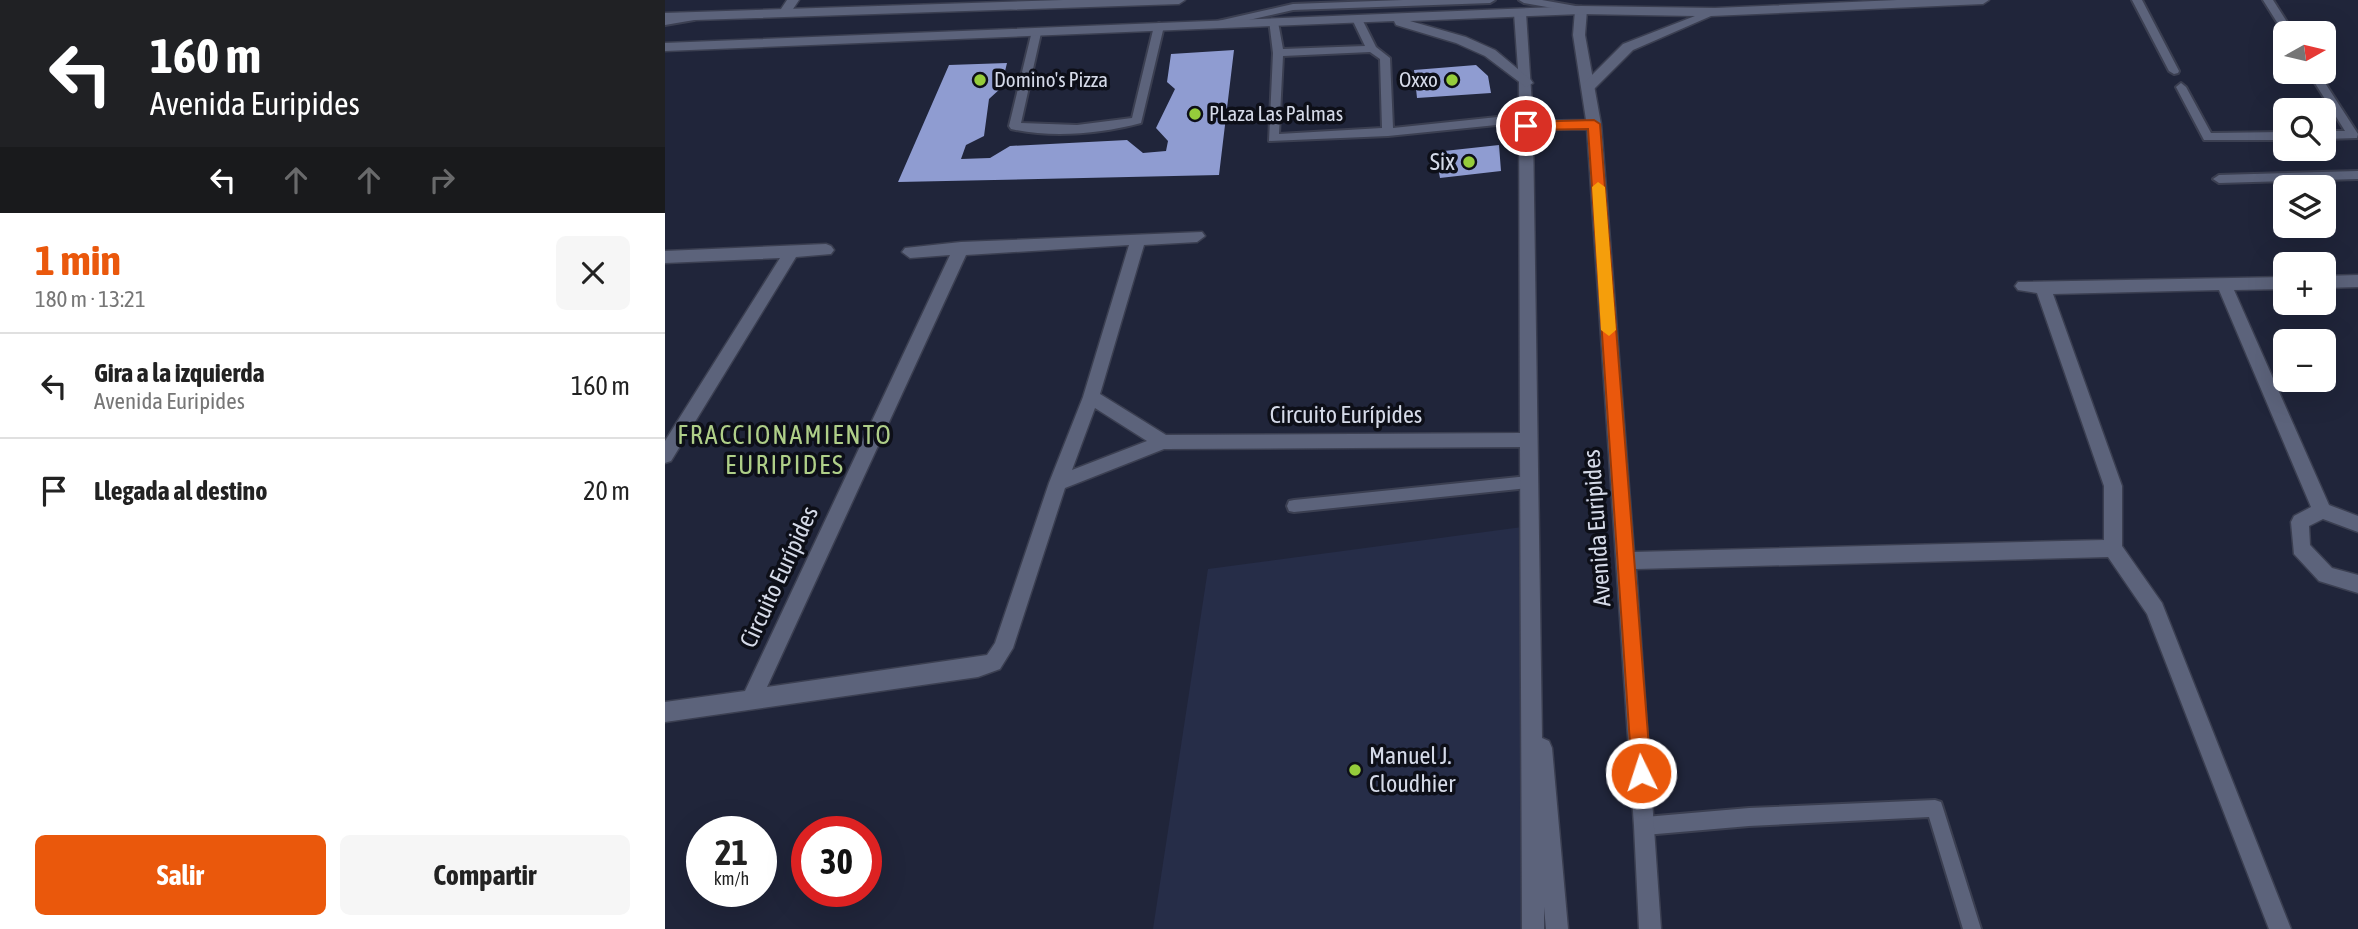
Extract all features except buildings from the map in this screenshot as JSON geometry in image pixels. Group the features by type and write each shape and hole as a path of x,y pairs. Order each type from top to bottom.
{"street":[{"path":"785,12 793,0"},
{"path":"665,20 716,14 973,3 1179,0"},
{"path":"665,47 786,40 1036,33 1387,18 1521,4 1715,12 1983,0"},
{"path":"1521,4 1526,83 1533,929"},
{"name":"Avenida Euripides","path":"1583,5 1579,35 1594,124 1645,826 1650,929"},
{"path":"1588,87 1628,47 1715,12"},
{"path":"1387,18 1461,40 1490,53 1526,83"},
{"path":"1526,122 1594,124"},
{"path":"910,252 1197,236"},
{"path":"665,712 978,667 993,662 1003,648 1058,483 1091,397 1138,239"},
{"name":"Circuito Eurípides","path":"751,699 961,248"},
{"path":"665,257 790,254 826,250"},
{"path":"665,456 790,254"},
{"path":"2336,282 2358,281"},
{"path":"2023,286 2043,288 2273,283"},
{"path":"2224,284 2322,511"},
{"path":"2043,288 2113,486 2113,548 2155,609 2280,929"},
{"path":"1091,397 1163,442"},
{"name":"Circuito Eurípides","path":"1058,483 1163,442 1529,440"},
{"path":"2358,524 2322,511 2300,522 2301,548 2326,575 2358,584"},
{"path":"1625,561 2113,548"},
{"path":"1530,612 1557,929"}],"lane":[{"path":"1217,24 1293,7 1490,0"},
{"path":"2137,0 2174,71"},
{"path":"2268,0 2281,21"},
{"path":"1357,19 1371,49 1385,58 1388,132"},
{"path":"1273,22 1278,53 1273,138 1526,122"},
{"path":"1036,33 1015,126 1045,128 1121,125 1137,120 1159,26"},
{"path":"1278,53 1371,49"},
{"path":"2321,84 2355,139"},
{"path":"2181,87 2208,137 2273,136"},
{"path":"2336,137 2355,139"},
{"path":"2219,179 2358,175"},
{"path":"1294,506 1529,482"},
{"path":"1645,826 1749,817 1935,808 1972,929"}],"shaded area":[{"name":"Manuel J. Cloudhier","path":"1530,526 1533,929 1153,929 1208,569"}],"slow traffic":[{"path":"1598,187 1609,330"}],"place":[{"name":"Domino's Pizza","path":"980,80"},
{"name":"Oxxo","path":"1452,80"},
{"name":"PLaza Las Palmas","path":"1195,114"},
{"name":"Six","path":"1469,162"},
{"name":"Manuel J. Cloudhier","path":"1355,770"}],"district":[{"name":"FRACCIONAMIENTO EURIPIDES","path":"785,450"}],"route":[{"path":"1526,126 1594,124 1641,773"}]}
